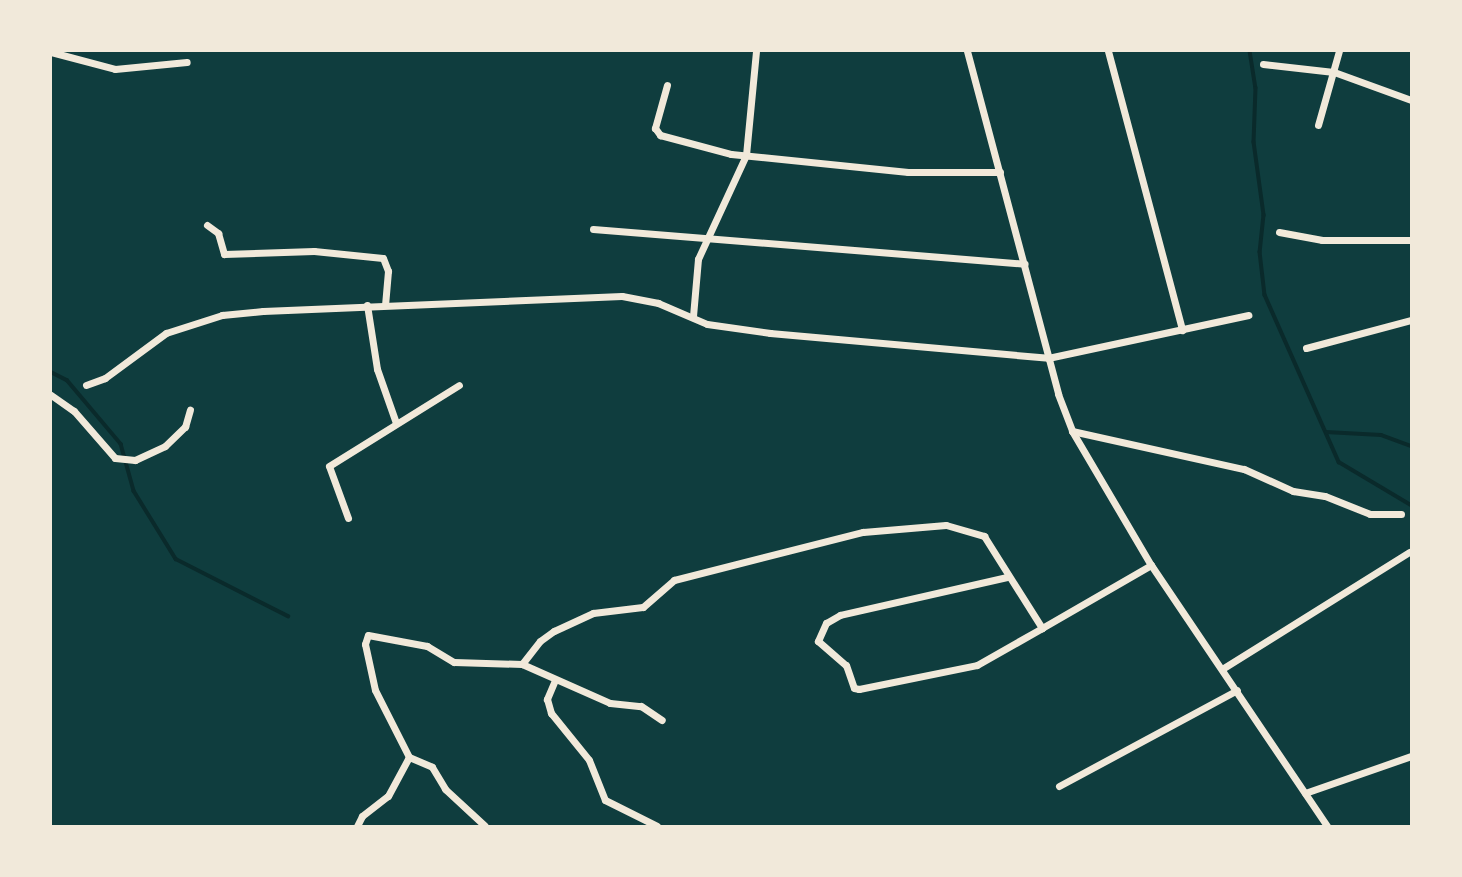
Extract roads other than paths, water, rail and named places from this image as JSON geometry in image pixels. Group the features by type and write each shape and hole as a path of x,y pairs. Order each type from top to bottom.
{"street":[{"path":"693,316 696,270 706,239 746,155 756,51"},
{"path":"967,51 1048,358 1072,431 1151,565 1327,826"},
{"path":"1108,51 1182,330"},
{"path":"1318,125 1339,51"},
{"path":"51,52 115,69 187,62"},
{"path":"1263,64 1334,72 1411,100"},
{"path":"667,85 657,134 746,155 908,172 1000,172"},
{"path":"207,225 218,233 224,254 275,250 383,258 388,271 385,304"},
{"path":"593,229 1025,264"},
{"path":"1279,232 1322,240 1411,240"},
{"path":"86,385 106,378 154,338 205,319 385,304 587,294 658,303 707,324 770,333 1048,358 1248,315"},
{"path":"367,306 377,369 396,423"},
{"path":"1306,348 1411,320"},
{"path":"348,519 329,466 459,385"},
{"path":"51,395 74,411 115,458 135,460 176,438 190,410"},
{"path":"1072,431 1244,469 1293,491 1325,496 1370,514 1401,514"},
{"path":"522,664 540,641 554,631 593,613 643,607 674,580 863,531 946,525 972,530 995,548 1007,577 1042,628"},
{"path":"1222,669 1409,552"},
{"path":"1007,577 840,615 827,622 818,641 846,665 854,688 859,689 978,665 1151,565"},
{"path":"485,826 445,789 432,767 409,757 375,690 365,644 368,635 427,646 454,662 522,664 610,703 641,706 662,720"},
{"path":"555,680 547,699 551,713 589,760 605,800 657,826"},
{"path":"1059,786 1237,690"},
{"path":"1306,793 1411,756"},
{"path":"357,826 362,816 388,796 409,757"}],"waterway":[{"path":"1250,51 1256,88 1254,142 1264,215 1260,252 1265,295 1339,462 1411,505"},
{"path":"51,372 67,380 121,444 134,491 176,559 288,616"},
{"path":"1326,432 1381,435 1411,446"}]}
